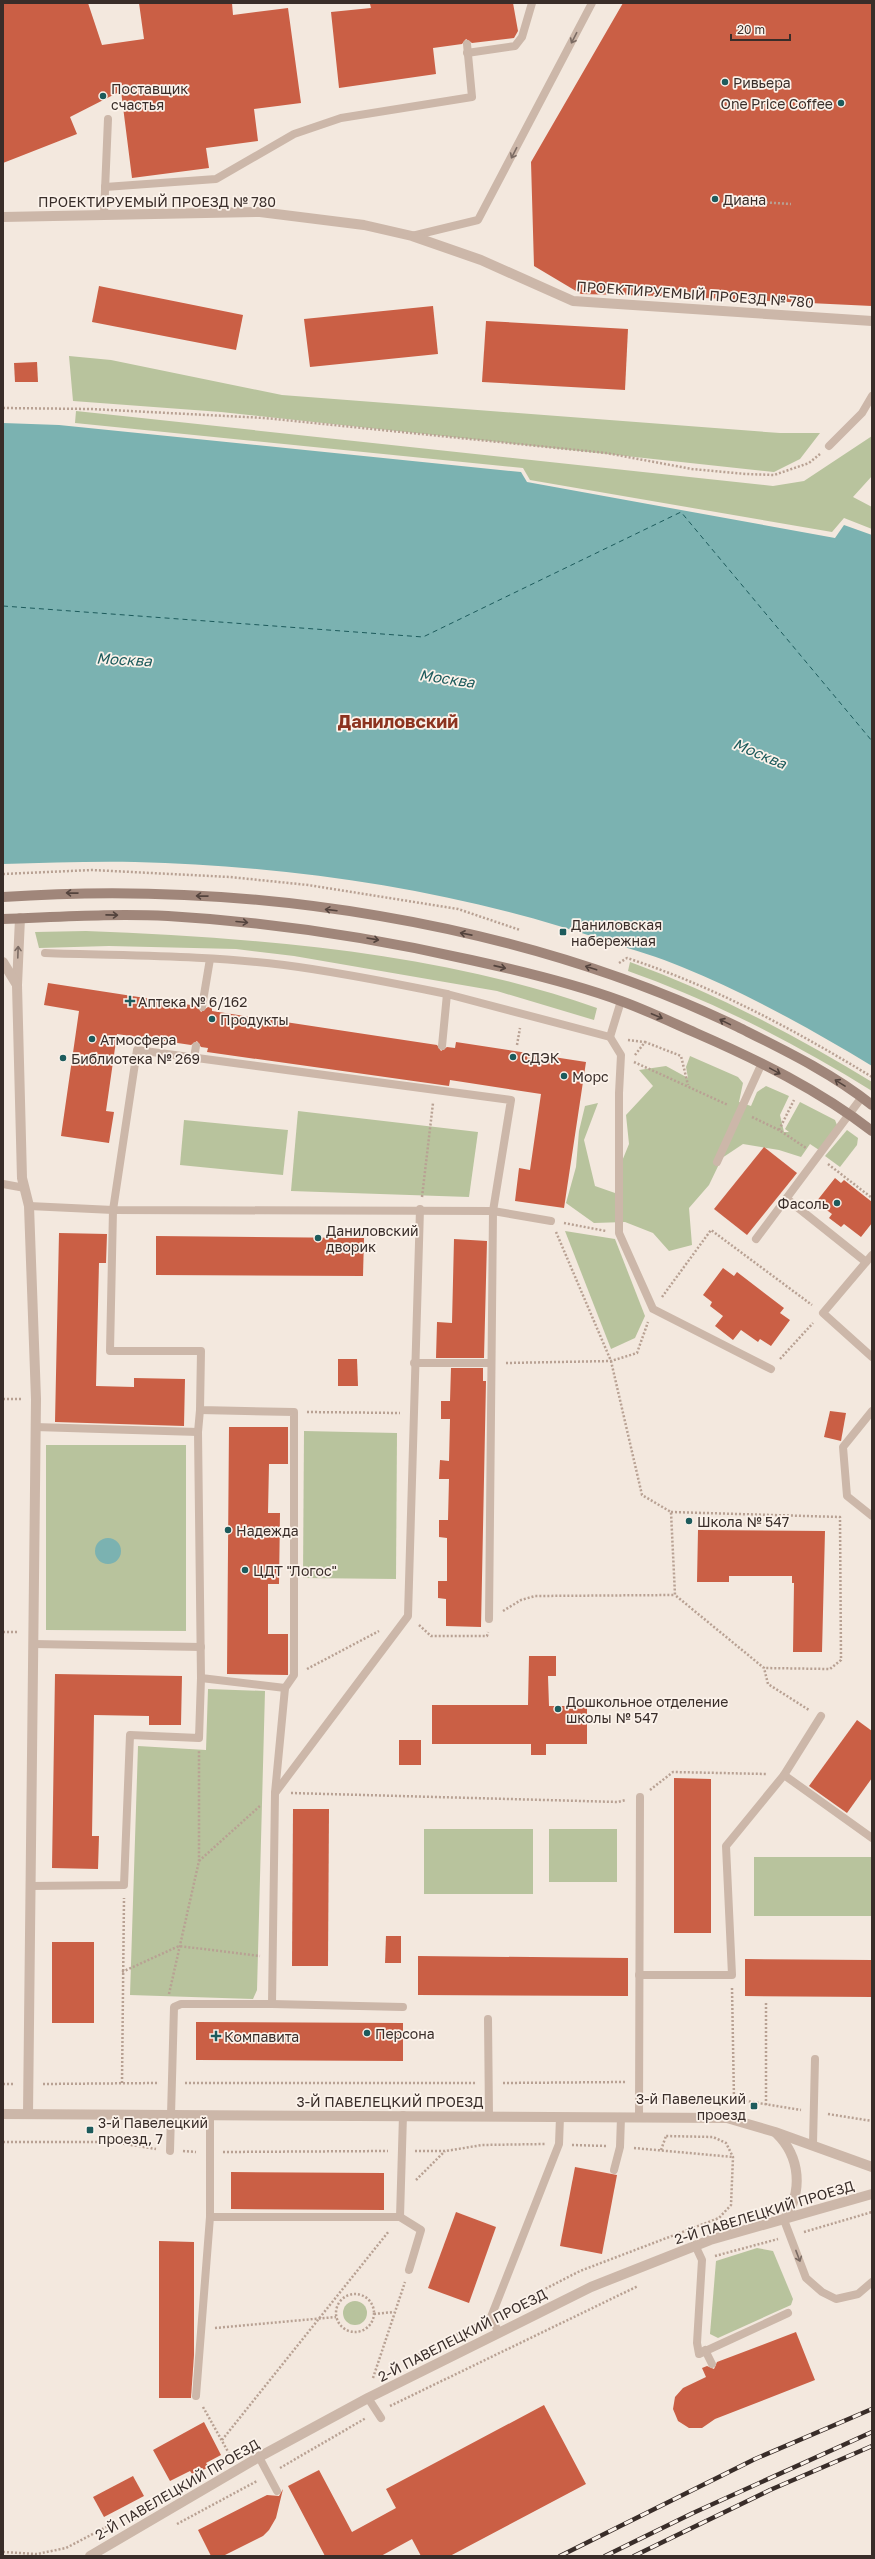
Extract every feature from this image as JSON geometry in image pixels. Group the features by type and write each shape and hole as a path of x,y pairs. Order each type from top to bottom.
{"main road":[{"path":"3,897 57,893 213,896 370,914 513,943 628,980 680,1001 804,1062 862,1097 872,1105"},
{"path":"3,919 89,915 166,916 334,932 407,946 528,973 621,1001 762,1063 849,1113 872,1131"}],"street":[{"name":"ПРОЕКТИРУЕМЫЙ ПРОЕЗД № 780","path":"3,217 260,212 364,225 412,236 481,260 573,301 872,321"},
{"path":"20,918 17,985 22,1178 29,1206 35,1427 28,2114"},
{"path":"3,962 17,985"},
{"name":"3-Й ПАВЕЛЕЦКИЙ ПРОЕЗД","path":"3,2114 404,2115 727,2118 813,2144 872,2167"},
{"path":"775,2132 792,2153 796,2166 796,2196 791,2209 784,2220"},
{"name":"2-Й ПАВЕЛЕЦКИЙ ПРОЕЗД","path":"90,2556 259,2458 368,2398 498,2331 591,2287 695,2245 872,2194"}],"lane":[{"path":"468,52 516,46 522,37 532,3"},
{"path":"412,236 478,220 592,3"},
{"path":"105,187 216,180 294,134 341,118 472,97 467,44"},
{"path":"104,214 108,119"},
{"path":"829,446 862,413 872,396"},
{"path":"45,953 210,958 283,965 371,979 447,994 610,1037 621,1055 619,1093 619,1233 653,1309 771,1369"},
{"path":"202,1006 210,958"},
{"path":"442,1046 447,994"},
{"path":"610,1037 621,1001"},
{"path":"194,1058 196,1046"},
{"path":"31,1886 124,1885 130,1735 199,1738 201,1647 198,1432 201,1350 110,1351 113,1210 137,1050 435,1088 511,1100 493,1211 489,1619"},
{"path":"717,1162 762,1063"},
{"path":"756,1239 862,1097"},
{"path":"3,1184 25,1188"},
{"path":"787,1199 866,1262"},
{"path":"29,1206 113,1210 420,1209 493,1211 552,1221"},
{"path":"275,1792 408,1616 412,1413 420,1209"},
{"path":"872,1255 823,1313 872,1357"},
{"path":"414,1363 491,1363"},
{"path":"200,1410 294,1412 294,1676 285,1688 275,1792 274,1958 272,2004"},
{"path":"872,1411 843,1447 847,1496 872,1516"},
{"path":"35,1427 198,1432"},
{"path":"33,1644 201,1647"},
{"path":"201,1678 285,1688"},
{"path":"639,1975 732,1975 726,1846 784,1774 821,1716"},
{"path":"784,1774 872,1838"},
{"path":"639,2117 640,1797"},
{"path":"170,2151 174,2007 181,2004 272,2004 403,2007"},
{"path":"488,2019 489,2116"},
{"path":"813,2144 815,2112 815,2059"},
{"path":"196,2396 210,2217 210,2115"},
{"path":"400,2217 404,2115"},
{"path":"498,2331 490,2317 559,2144 560,2117"},
{"path":"614,2170 620,2147 622,2117"},
{"path":"210,2217 400,2217 421,2230 409,2270"},
{"path":"784,2220 806,2278 822,2292 836,2299 858,2294 872,2282"},
{"path":"695,2245 702,2260 697,2343 699,2354 788,2313"},
{"path":"705,2350 712,2364"},
{"path":"368,2398 379,2415"},
{"path":"259,2458 277,2491"}],"path":[{"path":"758,202 791,204"},
{"path":"3,408 91,409 264,418 606,453 692,469 746,474 774,475 809,463 829,446"},
{"path":"618,963 627,958 665,970 773,1020 872,1077"},
{"path":"632,1060 646,1042 681,1056 688,1086"},
{"path":"420,1209 435,1088"},
{"path":"779,1130 794,1100"},
{"path":"552,1221 619,1233"},
{"path":"552,1221 611,1360 642,1495 671,1512 840,1517 841,1660 830,1669 764,1668"},
{"path":"491,1363 611,1360 637,1353 653,1309 711,1230 823,1313 771,1369"},
{"path":"294,1412 412,1413"},
{"path":"671,1512 675,1595"},
{"path":"408,1616 431,1636 487,1636 489,1619 521,1600 535,1596 675,1595 764,1668 768,1684 821,1716"},
{"path":"294,1676 381,1630"},
{"path":"174,2007 168,2000 199,1861 199,1738"},
{"path":"199,1861 275,1792 618,1802 640,1797 673,1772 784,1774"},
{"path":"122,2084 124,1885"},
{"path":"122,1972 179,1946 274,1958"},
{"path":"732,1975 734,2099"},
{"path":"766,2003 766,2105"},
{"path":"3,2084 638,2082"},
{"path":"638,2099 734,2099 872,2121"},
{"path":"605,2262 719,2218 731,2205 734,2157 726,2143 713,2137 666,2136 661,2150"},
{"path":"3,2142 113,2142 170,2151 210,2152 402,2151"},
{"path":"400,2195 446,2151"},
{"path":"702,2260 872,2212"},
{"path":"222,2440 400,2217"},
{"path":"373,2378 409,2270"},
{"path":"173,2527 379,2415 645,2283"},
{"path":"353,2294 365,2297 373,2308 374,2314 369,2326 357,2332 345,2330 336,2317 338,2303 347,2296 353,2294"},
{"path":"374,2314 394,2312"},
{"path":"202,2329 336,2317"},
{"path":"196,2396 231,2457"},
{"path":"3,2552 37,2554"}],"green space":[{"path":"69,356 111,360 282,395 780,433 820,433 800,459 774,472 221,412 73,401"},
{"path":"76,411 773,486 804,481 872,436 872,476 853,497 872,507 872,529 844,518 832,532 530,480 523,468 75,423"},
{"path":"86,931 280,943 409,960 473,973 535,989 597,1008 594,1020 497,991 294,956 236,949 109,946 39,948 35,932"},
{"path":"630,962 693,987 754,1016 814,1048 872,1082 872,1091 813,1056 753,1024 722,1009 628,971"},
{"path":"690,1056 738,1077 743,1083 739,1102 751,1106 757,1092 766,1086 789,1096 780,1115 784,1132 789,1132 785,1129 800,1102 835,1120 837,1125 819,1150 810,1144 801,1157 779,1150 743,1144 722,1158 709,1185 689,1208 692,1245 669,1251 653,1233 625,1222 594,1223 566,1203 576,1167 579,1131 585,1106 598,1103 584,1140 595,1186 615,1193 618,1171 629,1144 626,1115 653,1086 639,1070 666,1066 688,1078 686,1067"},
{"path":"298,1111 478,1132 469,1197 291,1191"},
{"path":"184,1120 288,1130 283,1175 180,1165"},
{"path":"847,1130 858,1138 857,1145 840,1167 825,1156"},
{"path":"565,1231 615,1239 645,1316 635,1338 611,1349"},
{"path":"304,1431 397,1433 396,1579 303,1578"},
{"path":"46,1445 186,1445 186,1631 46,1630"},
{"path":"208,1689 265,1691 257,1990 253,1999 130,1995 138,1746 206,1750"},
{"path":"424,1829 533,1829 533,1894 424,1894"},
{"path":"549,1829 617,1829 617,1882 549,1882"},
{"path":"754,1857 872,1857 872,1916 754,1916"},
{"path":"757,2248 773,2251 793,2299 791,2305 718,2338 710,2334 716,2261"},
{"path":"355,2301 363,2305 367,2313 363,2321 355,2325 347,2321 343,2313 347,2305"}],"water":[{"name":"Москва","path":"3,423 59,425 521,472 527,482 835,538 844,525 872,535 872,1066 779,1013 707,977 655,957 552,924 494,908 375,884 315,875 255,869 195,864 135,862 3,864"},
{"path":"108,1538 117,1542 121,1551 117,1560 108,1564 99,1560 95,1551 99,1542"}],"building":[{"path":"3,3 88,3 102,45 144,39 139,3 232,3 233,15 288,8 301,103 254,109 258,141 206,148 209,168 132,178 121,91 70,117 77,134 3,163"},
{"path":"513,3 518,31 514,38 472,43 466,39 462,44 433,48 436,74 339,88 331,12 371,8 370,4"},
{"name":"Ривьера","path":"623,3 872,3 872,306 662,296 581,294 534,266 531,162"},
{"path":"99,286 243,315 236,350 92,322"},
{"path":"433,306 438,354 310,367 304,319"},
{"path":"486,321 628,329 625,390 482,382"},
{"path":"37,362 38,382 15,382 14,363"},
{"path":"48,983 197,1006 201,1012 208,1007 212,1008 212,1011 437,1045 441,1051 447,1047 455,1048 456,1042 586,1062 564,1208 515,1201 519,1168 530,1170 541,1094 450,1080 449,1086 207,1052 208,1048 201,1047 197,1041 191,1045 117,1034 106,1111 114,1112 109,1143 61,1136 79,1011 44,1005"},
{"path":"764,1147 797,1173 747,1235 714,1209"},
{"path":"835,1178 841,1183 844,1180 872,1202 872,1223 861,1237 844,1224 841,1227 829,1218 832,1214 816,1202"},
{"path":"59,1233 107,1234 106,1263 99,1263 96,1386 134,1387 134,1378 185,1379 184,1426 55,1422"},
{"path":"156,1236 364,1238 363,1276 156,1275"},
{"path":"454,1239 487,1241 484,1358 436,1358 437,1322 452,1323"},
{"path":"723,1268 734,1276 737,1272 784,1308 780,1313 790,1320 771,1346 760,1339 758,1342 741,1330 733,1340 715,1326 723,1316 710,1306 712,1302 703,1295"},
{"path":"338,1359 357,1359 358,1386 338,1386"},
{"path":"451,1368 483,1368 483,1381 486,1381 481,1627 446,1626 446,1599 438,1598 438,1581 447,1581 447,1538 439,1537 439,1520 448,1520 449,1479 439,1479 440,1460 449,1461 450,1419 441,1419 441,1401 450,1401"},
{"path":"830,1411 846,1413 841,1441 824,1437"},
{"path":"229,1427 288,1427 288,1464 269,1464 268,1513 280,1513 279,1584 268,1584 268,1634 288,1634 288,1675 227,1674"},
{"path":"698,1530 825,1531 822,1652 793,1652 794,1583 792,1583 792,1576 729,1576 729,1582 697,1582"},
{"path":"529,1656 556,1656 556,1676 548,1676 549,1706 587,1706 587,1744 546,1744 546,1755 531,1755 531,1744 432,1744 432,1705 528,1705"},
{"path":"55,1674 182,1676 181,1725 149,1725 149,1716 94,1715 92,1836 99,1836 98,1869 52,1868"},
{"path":"857,1720 872,1731 872,1778 847,1813 809,1786"},
{"path":"399,1740 421,1740 421,1765 399,1765"},
{"path":"674,1778 711,1779 711,1933 674,1933"},
{"path":"293,1809 329,1809 328,1966 292,1966"},
{"path":"386,1936 401,1936 401,1963 385,1963"},
{"path":"52,1942 94,1942 94,2023 52,2023"},
{"path":"418,1956 628,1958 628,1996 418,1995"},
{"path":"745,1959 872,1960 872,1997 745,1996"},
{"path":"196,2022 403,2023 403,2061 196,2060"},
{"path":"575,2167 617,2175 602,2254 560,2246"},
{"path":"231,2172 384,2173 384,2210 231,2209"},
{"path":"456,2212 496,2227 469,2303 428,2288"},
{"path":"159,2241 194,2242 194,2355 191,2398 159,2398"},
{"path":"796,2332 815,2380 715,2419 702,2428 689,2428 678,2421 673,2409 675,2397 683,2388 706,2377 702,2368 707,2366 714,2369 717,2362"},
{"path":"544,2405 586,2484 450,2556 421,2556 412,2539 381,2556 325,2556 288,2486 319,2470 352,2532 396,2508 386,2489"},
{"path":"204,2422 221,2455 206,2463 209,2467 193,2475 190,2471 170,2481 153,2450"},
{"path":"133,2476 144,2496 104,2517 93,2497"},
{"path":"283,2489 276,2518 269,2530 263,2536 223,2556 211,2556 198,2530 267,2495 279,2496"}],"ferry route":[{"path":"3,606 423,637 681,512 872,741"}],"railway":[{"path":"560,2556 755,2459 872,2409"},
{"path":"605,2556 693,2513 872,2432"},
{"path":"634,2556 770,2490 872,2446"}],"place":[{"name":"Ривьера","path":"725,82"},
{"name":"Поставщик счастья","path":"103,96"},
{"name":"One Price Coffee","path":"841,103"},
{"name":"Диана","path":"715,199"},
{"name":"Даниловская набережная","path":"563,932"},
{"name":"Аптека № 6/162","path":"130,1001"},
{"name":"Продукты","path":"212,1019"},
{"name":"Атмосфера","path":"92,1039"},
{"name":"СДЭК","path":"513,1057"},
{"name":"Библиотека № 269","path":"63,1058"},
{"name":"Морс","path":"564,1076"},
{"name":"Фасоль","path":"837,1203"},
{"name":"Даниловский дворик","path":"318,1238"},
{"name":"Школа № 547","path":"689,1521"},
{"name":"Надежда","path":"228,1530"},
{"name":"ЦДТ \"Логос\"","path":"245,1570"},
{"name":"Дошкольное отделение школы № 547","path":"558,1709"},
{"name":"Персона","path":"367,2033"},
{"name":"Компавита","path":"216,2036"},
{"name":"3-й Павелецкий проезд","path":"754,2106"},
{"name":"3-й Павелецкий проезд, 7","path":"90,2130"}],"district":[{"name":"Даниловский","path":"398,721"}]}
